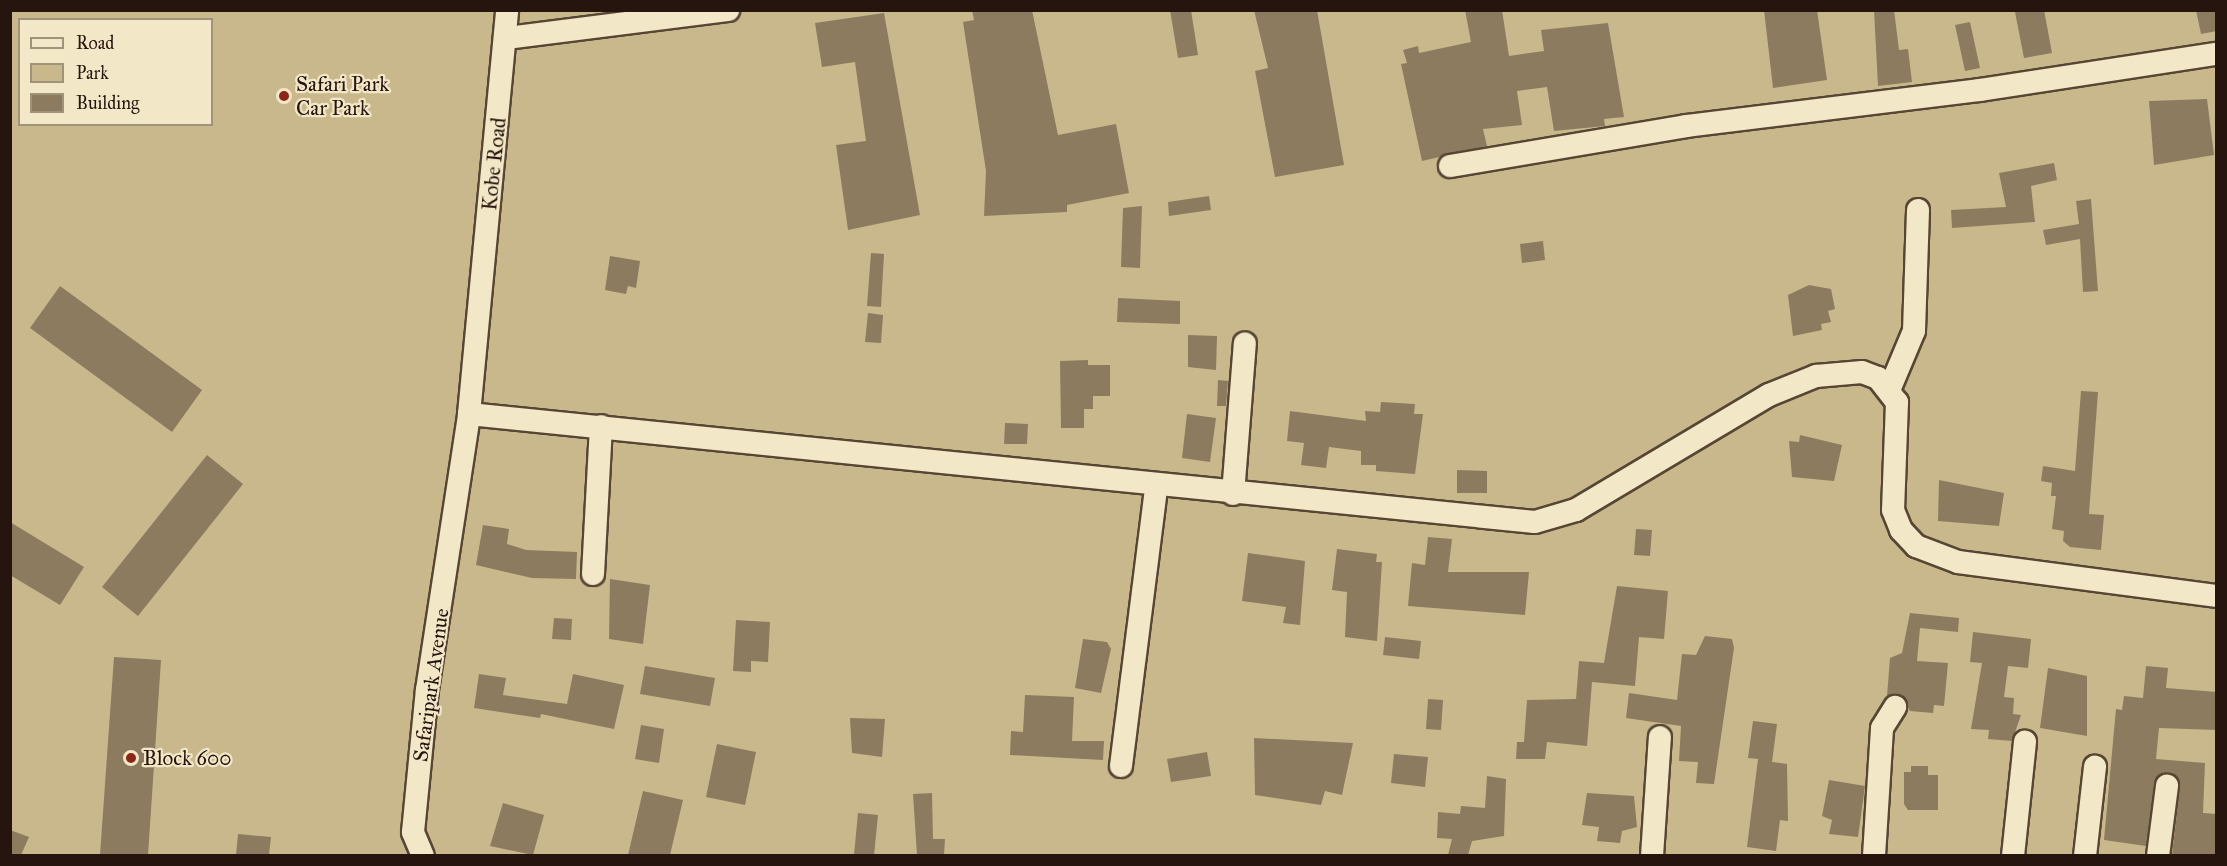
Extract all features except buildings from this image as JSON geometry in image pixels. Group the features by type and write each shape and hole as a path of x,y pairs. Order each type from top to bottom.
{"street":[{"name":"Kobe Road","path":"456,513 470,414 507,38 507,10"},
{"path":"507,38 728,10"},
{"path":"1450,166 1686,126 1980,90 2217,54"},
{"path":"1918,210 1914,331 1890,388 1899,416 1893,510 1901,530 1916,546 1958,562 2217,596"},
{"path":"1233,494 1245,344"},
{"path":"470,414 1031,469 1155,487 1535,522 1576,510 1769,395 1816,376 1862,372 1890,388"},
{"path":"593,574 601,426"},
{"path":"1121,766 1155,487"},
{"name":"Safaripark Avenue","path":"423,855 413,832 427,690 456,513"},
{"path":"1874,855 1882,728 1895,707"},
{"path":"1652,855 1660,737"},
{"path":"2013,855 2025,742"},
{"path":"2085,855 2095,767"},
{"path":"2158,855 2167,786"}],"green space":[{"path":"10,11 2216,11 2216,855 11,855"}],"place":[{"name":"Safari Park Car Park","path":"284,96"},
{"name":"Block 600","path":"131,758"}]}
